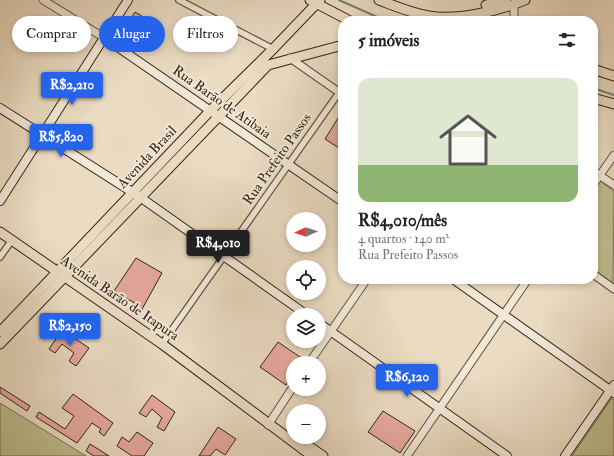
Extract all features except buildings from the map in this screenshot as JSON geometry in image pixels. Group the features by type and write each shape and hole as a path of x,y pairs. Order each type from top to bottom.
{"main road":[{"path":"118,16 128,0"},
{"path":"379,0 414,12 432,16"},
{"path":"458,16 510,2 525,0"},
{"path":"315,1 341,16"},
{"name":"Avenida Brasil","path":"0,332 61,274 137,195 274,49 315,1"},
{"path":"268,65 283,54 338,39"},
{"path":"0,201 99,45"},
{"name":"Avenida Brasil","path":"215,112 268,65 338,46"},
{"name":"Rua Barão de Atibaia","path":"126,52 338,199"},
{"path":"598,71 614,76"},
{"path":"598,99 614,104"},
{"path":"0,108 137,195 297,308"},
{"name":"Avenida Barão de Itapura","path":"0,232 162,344 312,456"},
{"name":"Avenida Brasil","path":"0,344 61,274"},
{"path":"460,284 503,315 613,389 565,456"},
{"path":"326,329 507,456"},
{"name":"Avenida Barão de Itapura","path":"267,421 286,431"},
{"path":"306,444 323,456"}],"street":[{"name":"Rua Barão de Atibaia","path":"43,0 99,34"},
{"path":"179,0 274,49"},
{"path":"510,2 513,16"},
{"path":"290,58 338,88"},
{"name":"Rua Prefeito Passos","path":"162,344 223,255 338,96"},
{"path":"598,178 614,155"},
{"path":"600,175 614,185"},
{"path":"0,257 12,240"},
{"path":"598,278 614,289"},
{"path":"314,356 364,284"},
{"path":"407,456 525,284"},
{"path":"267,421 286,396"}],"green space":[{"path":"599,180 614,191 613,283 598,272"},
{"path":"612,398 614,400 614,456 572,456"},
{"path":"0,403 86,456 0,456"}],"waterway":[{"path":"339,0 375,16"},
{"path":"598,90 614,95"}]}
